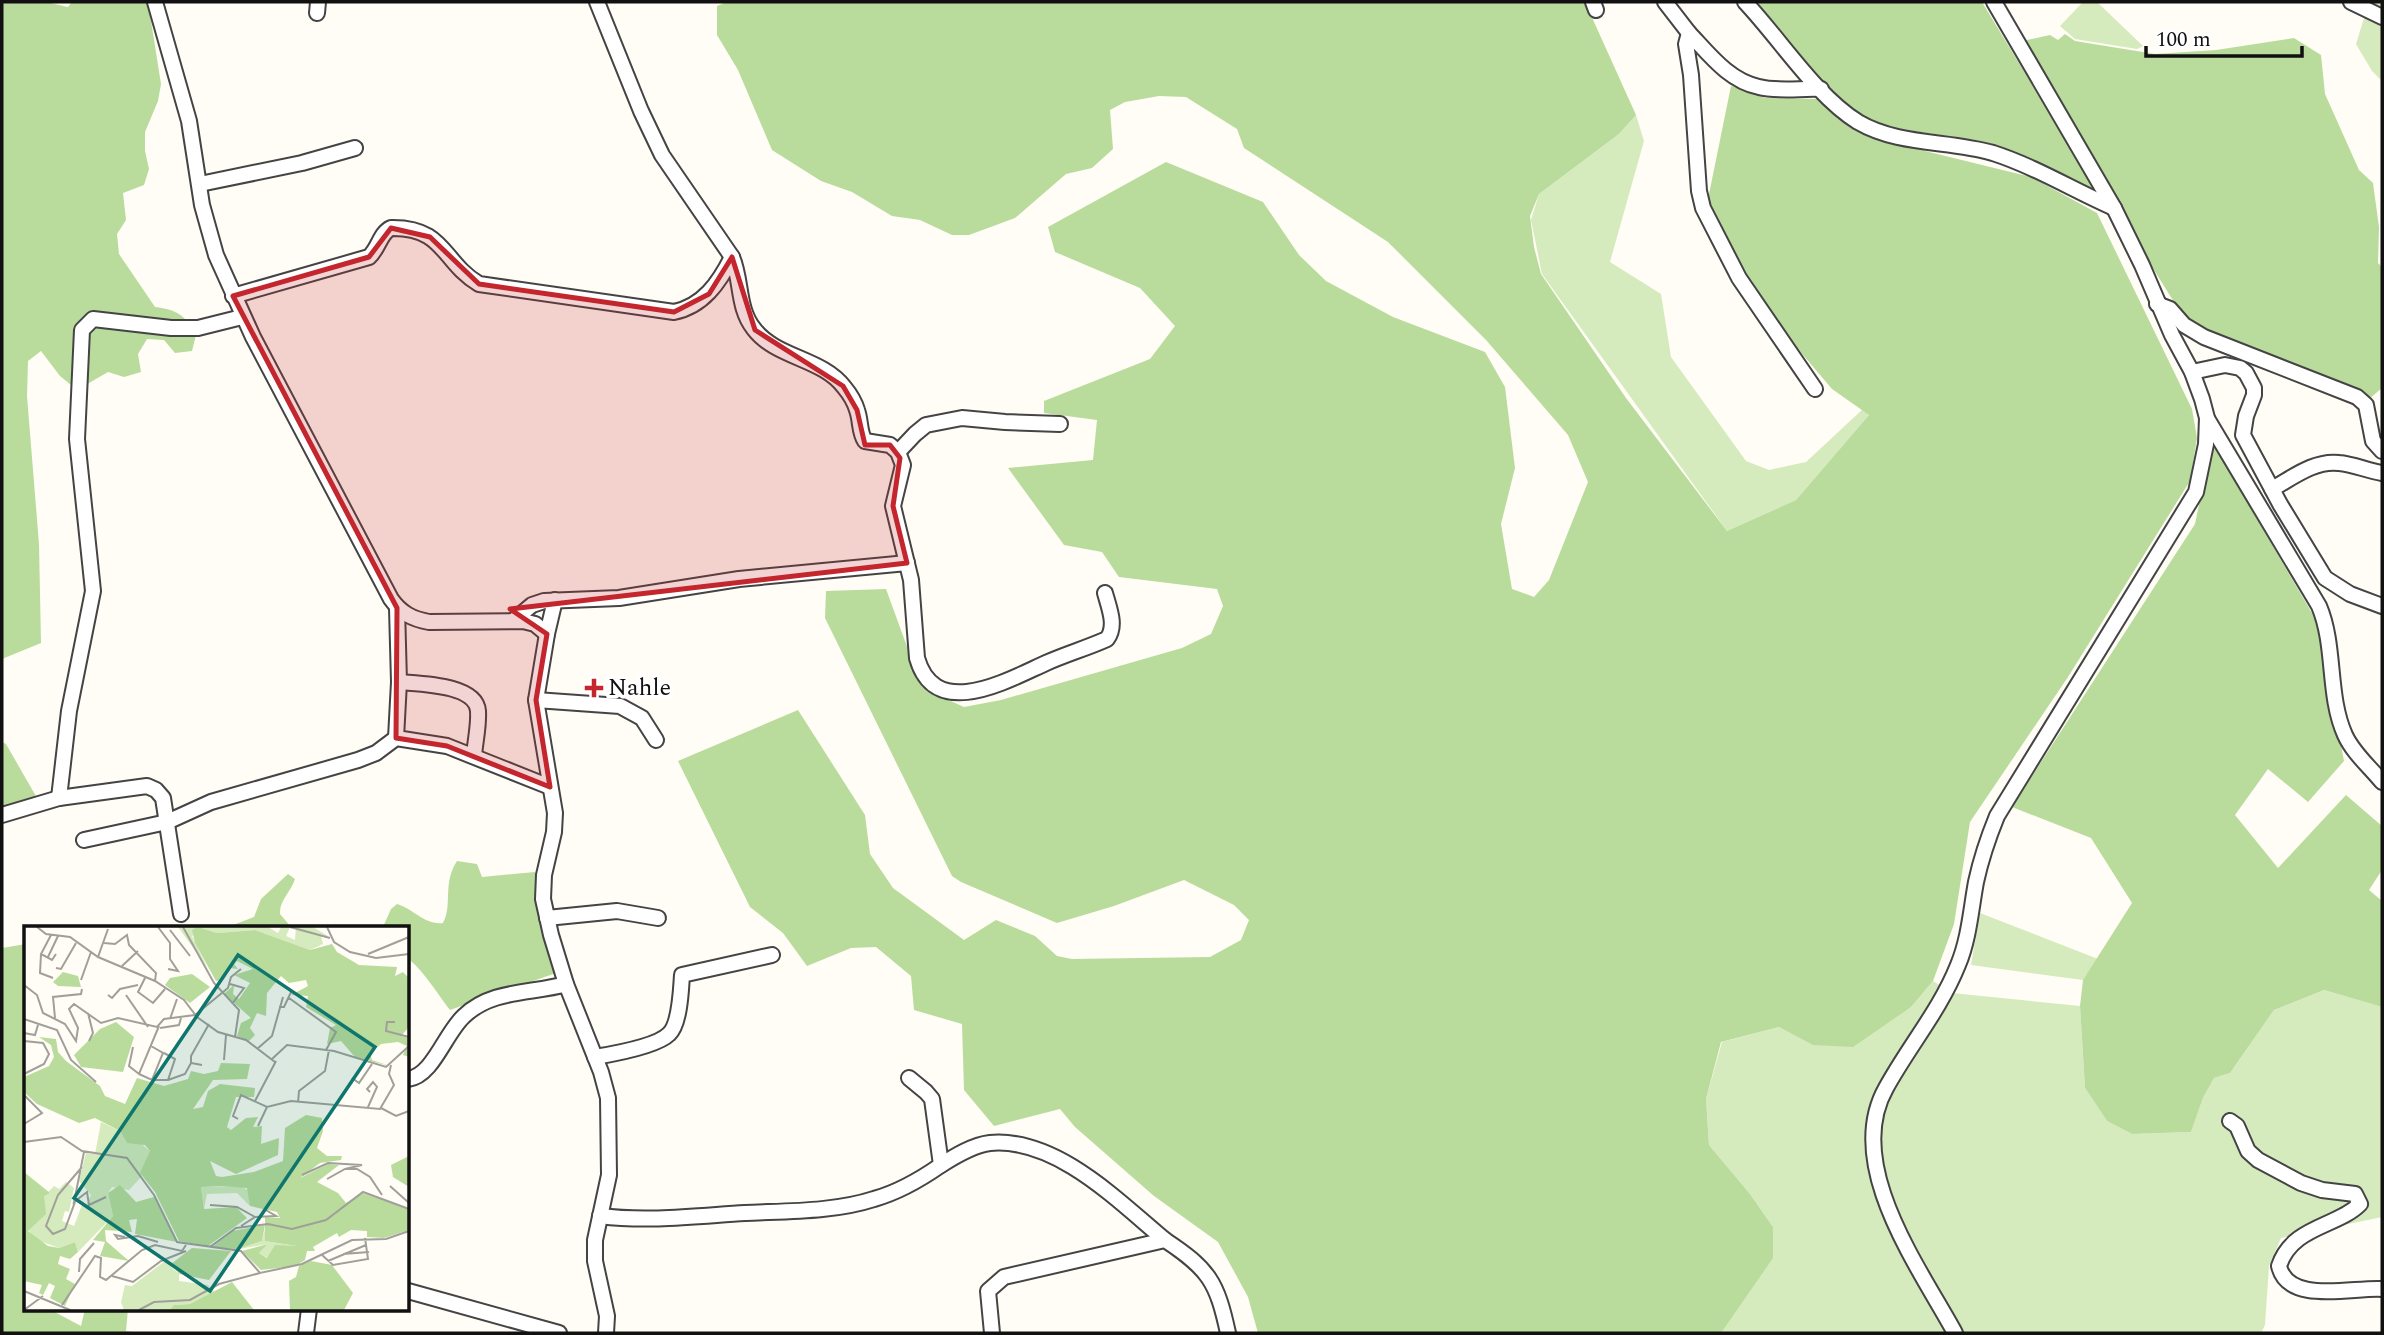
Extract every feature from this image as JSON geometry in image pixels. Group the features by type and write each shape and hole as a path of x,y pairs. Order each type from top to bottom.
{"street":[{"path":"155,2 189,121 206,225 233,296 397,608 399,682 396,738"},
{"path":"597,2 657,146 732,257 738,270 741,302 755,330 774,345 838,381 857,410 865,442 890,445 898,452 902,465 893,506 914,607 917,659 928,681 953,693 967,693 1107,639 1112,632 1112,619 1105,593"},
{"path":"1665,2 1689,33 1734,78 1768,89 1821,89"},
{"path":"1745,2 1821,89 1851,116 1875,130 1897,137 1992,153 2043,173 2114,208"},
{"path":"1955,1333 1891,1214 1874,1160 1873,1123 1885,1089 1940,1004 1960,960 1983,848 1997,816 2196,492 2206,444 2207,418 2192,372 2114,208 1994,2"},
{"path":"2351,2 2382,17"},
{"path":"1689,33 1685,44 1693,96 1700,200 1739,278 1815,389"},
{"path":"200,184 302,163 355,148"},
{"path":"233,296 369,257 377,250 383,234 391,228 417,230 430,237 443,247 470,279 480,284 638,309 674,312 695,305 709,294 732,257"},
{"path":"2158,304 2170,309 2184,325 2204,337 2357,397 2366,405 2373,441 2382,451"},
{"path":"59,798 69,711 93,592 77,439 82,330 93,319 171,328 198,328 242,317"},
{"path":"2192,372 2225,365 2240,368 2251,379 2254,395 2246,416 2244,435 2272,489 2325,578 2350,594 2382,606"},
{"path":"898,452 926,425 962,418 1024,424 1060,424"},
{"path":"2207,418 2319,606 2346,736 2382,782"},
{"path":"2272,489 2322,463 2339,463 2382,473"},
{"path":"513,621 532,605 555,600 619,598 740,579 907,564"},
{"path":"555,600 537,700 555,813 554,832 543,883 547,918 566,984 608,1098 609,1175 595,1251 605,1301 606,1333"},
{"path":"397,608 417,620 513,621 535,624 547,634"},
{"path":"399,682 461,691 474,701 478,709 474,756"},
{"path":"537,700 620,705 642,718 656,740"},
{"path":"84,839 167,822 211,802 358,760 376,753 396,738 447,746 550,787"},
{"path":"2,814 59,798 146,786 156,790 163,798 181,914"},
{"path":"547,918 617,911 658,918"},
{"path":"595,1057 645,1045 669,1035 675,1025 682,975 772,955"},
{"path":"410,1079 424,1072 448,1034 464,1015 485,1001 502,995 544,990 566,984"},
{"path":"909,1078 932,1099 942,1165"},
{"path":"2230,1121 2237,1126 2248,1151 2258,1160 2301,1183 2322,1190 2355,1194 2359,1200 2360,1204 2353,1211 2312,1230 2285,1253 2279,1266 2289,1284 2308,1290 2382,1289"},
{"path":"600,1216 640,1219 780,1211 873,1200 920,1180 964,1152 990,1143 1023,1146 1040,1151 1086,1175 1165,1240 1189,1256 1212,1281 1228,1333"},
{"path":"992,1333 988,1291 1004,1277 1165,1240"},
{"path":"410,1292 559,1333"},
{"path":"306,1333 309,1310"}],"highlighted area":[{"path":"391,228 430,237 479,284 674,312 709,294 732,257 755,330 843,386 857,410 865,445 890,445 900,458 893,506 907,563 510,609 547,634 536,700 550,787 447,746 396,738 397,608 233,296 369,257"}],"green space":[{"path":"2,2 46,2 68,7 72,2 148,2 161,84 158,101 145,132 149,169 144,185 123,193 126,220 117,234 119,254 155,307 180,315 196,335 192,351 175,353 164,340 147,339 138,354 141,372 124,377 108,372 77,390 60,376 41,351 28,361 27,396 39,544 41,643 2,659"},
{"path":"727,2 1585,2 1636,115 1619,134 1539,194 1530,216 1541,274 1626,398 1727,531 1796,500 1869,415 1832,389 1758,302 1707,204 1731,86 1765,98 1819,99 1850,126 1925,151 2031,177 2097,213 2192,409 2197,438 2190,481 2068,677 1970,822 1954,924 1933,981 1911,1007 1853,1047 1813,1045 1779,1027 1721,1042 1706,1099 1709,1145 1750,1194 1773,1227 1773,1258 1721,1333 1258,1333 1248,1297 1218,1242 1154,1196 1075,1127 1060,1109 994,1126 964,1090 962,1024 914,1010 911,976 876,947 851,948 807,966 783,933 750,907 678,761 798,710 865,815 870,854 893,888 964,940 996,920 1035,936 1057,956 1072,959 1210,957 1241,940 1249,920 1234,905 1184,880 1114,906 1057,923 952,876 825,618 826,591 886,589 917,674 935,694 964,707 1001,700 1182,648 1211,634 1223,606 1217,589 1119,577 1102,552 1064,545 1008,468 1093,460 1097,420 1044,413 1044,401 1150,359 1175,326 1140,288 1055,252 1048,227 1166,162 1263,202 1299,255 1326,281 1393,317 1485,352 1505,387 1515,468 1501,524 1512,589 1534,597 1549,580 1588,482 1568,435 1486,340 1388,242 1244,148 1237,129 1186,97 1159,96 1125,102 1110,110 1113,149 1092,168 1066,174 1015,218 969,235 952,235 920,220 892,216 852,192 821,181 772,150 738,70 717,35 717,6"},
{"path":"1752,2 1982,2 2097,192 2008,149 1975,140 1886,127 1859,115 1836,99"},
{"path":"2083,2 2097,2 2143,46 2137,49 2075,39 2060,26"},
{"path":"2369,2 2382,2 2382,81 2372,71 2356,44"},
{"path":"2065,34 2075,41 2155,54 2216,50 2294,38 2321,55 2325,94 2359,170 2373,183 2379,227 2378,263 2382,267 2382,388 2369,399 2224,338 2184,318 2023,41 2050,35 2058,40"},
{"path":"1636,115 1644,141 1610,262 1661,294 1671,357 1746,461 1769,470 1806,462 1863,409 1869,415 1796,500 1727,531 1542,274 1531,220 1539,194 1619,134"},
{"path":"2212,442 2316,620 2344,761 2308,802 2268,769 2235,815 2278,868 2346,795 2382,826 2382,870 2369,890 2382,901 2382,1007 2324,990 2274,1010 2230,1073 2214,1078 2203,1098 2191,1132 2132,1134 2107,1121 2085,1088 2080,1006 2083,980 2132,903 2091,838 2012,807 2195,524"},
{"path":"2,742 6,744 37,798 4,807 2,805"},
{"path":"457,861 477,864 482,877 535,872 556,973 450,1010 410,961 410,926 383,926 391,909 397,904 430,922 443,923"},
{"path":"288,874 295,879 281,905 280,914 290,926 224,926 254,917 261,899"},
{"path":"1980,913 2098,959 2083,980 1971,965"},
{"path":"24,944 24,1310 51,1310 81,1326 85,1310 128,1310 126,1331 139,1333 2,1333 2,948"},
{"path":"1933,981 1952,993 2080,1006 2085,1088 2107,1121 2132,1134 2191,1132 2203,1098 2214,1078 2230,1073 2274,1010 2324,990 2382,1007 2382,1217 2281,1238 2269,1266 2265,1325 2261,1333 1721,1333 1773,1227 1750,1194 1709,1145 1706,1099 1722,1042 1779,1027 1814,1045 1911,1007"}],"place":[{"name":"Nahle","path":"594,688"}]}
